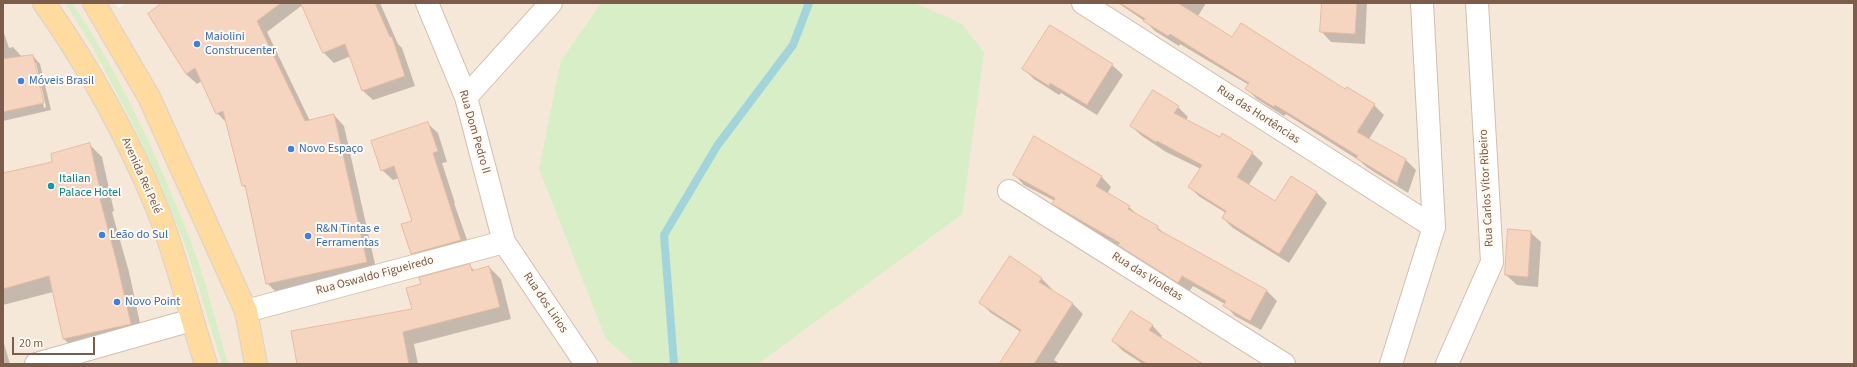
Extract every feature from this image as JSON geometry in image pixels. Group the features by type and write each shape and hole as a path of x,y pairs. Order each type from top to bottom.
{"main road":[{"name":"Avenida Rei Pelé","path":"44,3 73,45 116,120 157,208 206,364"},
{"path":"94,3 149,97 246,311 256,364"}],"street":[{"name":"Rua Dom Pedro II","path":"427,3 466,97 504,242"},
{"path":"466,97 551,3"},
{"name":"Rua das Hortências","path":"1083,3 1434,227"},
{"path":"1391,364 1434,227 1422,3"},
{"name":"Rua Carlos Vítor Ribeiro","path":"1447,364 1492,262 1477,3"},
{"name":"Rua das Violetas","path":"1009,191 1284,364"},
{"name":"Rua Oswaldo Figueiredo","path":"246,311 504,242"},
{"name":"Rua dos Lirios","path":"504,242 586,364"},
{"path":"36,364 192,320"}],"shaded area":[{"path":"3,3 114,3 119,8 126,3 601,3 561,60 606,339 634,364 3,364"},
{"path":"915,3 1854,3 1854,364 758,364 962,215 961,23"}],"green space":[{"path":"65,3 72,3 107,60 138,119 166,180 191,242 206,287 228,364 222,364 186,247 163,190 131,120 91,44"},
{"path":"601,3 915,3 961,23 984,52 962,215 758,364 634,364 606,339 539,169 561,60"}],"building":[{"path":"162,3 281,3 257,21 305,121 334,114 367,262 266,284 245,185 242,186 223,111 216,114 195,68 186,74 148,14"},
{"path":"301,3 375,3 390,37 392,37 405,76 362,91 345,44 323,53"},
{"path":"1120,3 1178,3 1232,37 1241,23 1345,89 1347,87 1375,104 1357,132 1406,159 1397,183 1356,158 1358,156 1275,105 1274,107 1245,89 1249,83 1170,34 1168,36 1143,21 1145,19"},
{"path":"1322,3 1357,3 1355,34 1320,32"},
{"path":"1050,25 1113,64 1087,105 1050,83 1049,86 1022,69"},
{"name":"Móveis Brasil","path":"33,55 44,103 3,112 3,59"},
{"path":"1153,90 1179,106 1174,113 1220,137 1222,133 1253,152 1237,177 1275,201 1291,176 1317,192 1279,254 1222,218 1226,211 1188,187 1202,165 1157,141 1156,142 1130,126"},
{"path":"428,122 438,151 433,153 461,240 411,254 401,224 412,221 394,166 381,171 371,141"},
{"path":"1034,136 1102,176 1096,186 1130,206 1128,209 1158,226 1157,229 1267,290 1250,321 1223,306 1226,301 1182,276 1178,283 1118,245 1120,243 1052,204 1055,198 1013,175"},
{"path":"90,143 102,199 100,199 131,324 63,339 49,276 3,289 3,173 52,162 51,154"},
{"path":"1508,229 1531,231 1528,277 1505,275"},
{"path":"1010,256 1042,278 1039,282 1073,303 1034,364 999,364 1021,330 979,303"},
{"path":"470,264 472,271 489,266 500,307 403,332 409,364 297,364 291,331 412,309 406,288 421,284 419,278"},
{"path":"1131,311 1153,325 1149,330 1203,364 1147,364 1112,341"}],"waterway":[{"path":"674,364 664,235 717,146 793,45 809,3"}],"place":[{"name":"Maiolini Construcenter","path":"197,44"},
{"name":"Móveis Brasil","path":"21,81"},
{"name":"Novo Espaço","path":"291,149"},
{"name":"Italian Palace Hotel","path":"51,186"},
{"name":"Leão do Sul","path":"102,235"},
{"name":"R&N Tintas e Ferramentas","path":"308,236"},
{"name":"Novo Point","path":"117,302"}]}
